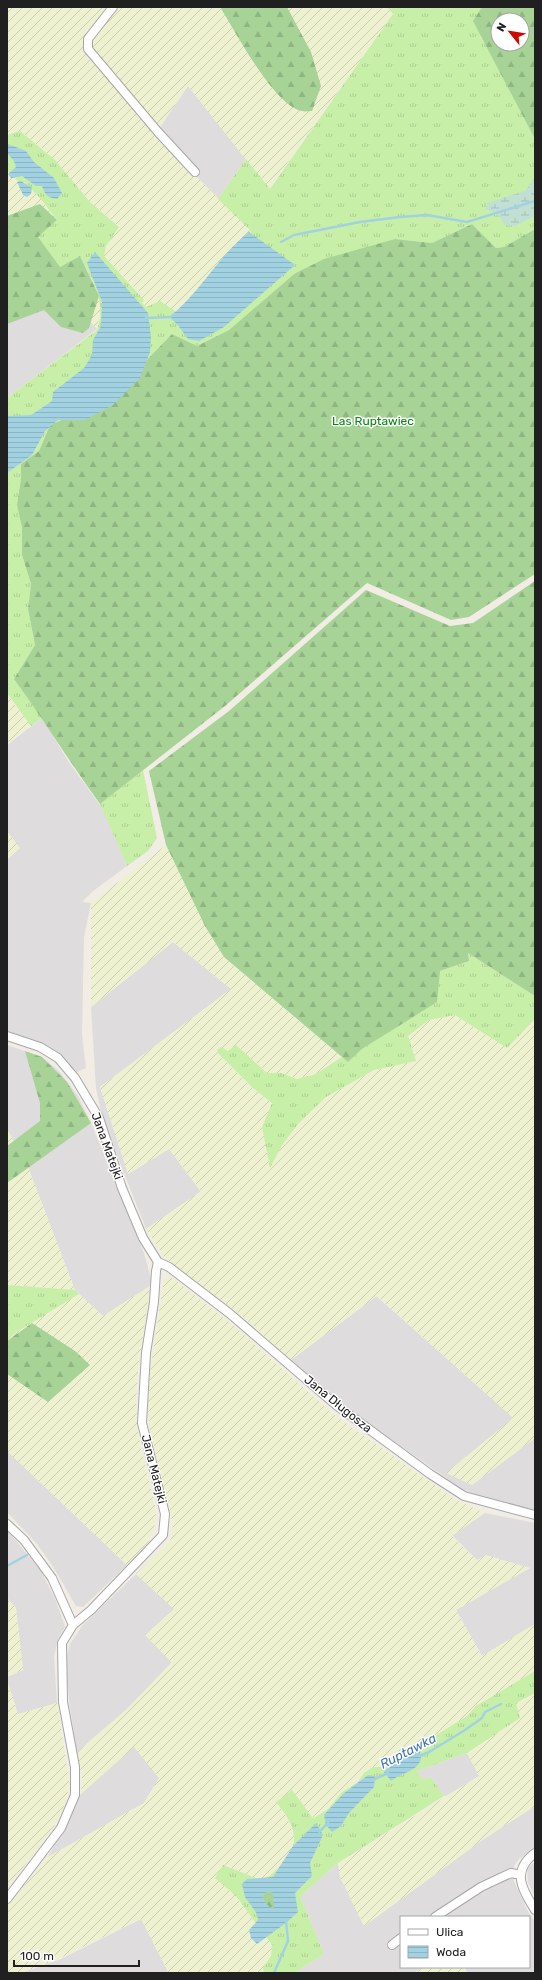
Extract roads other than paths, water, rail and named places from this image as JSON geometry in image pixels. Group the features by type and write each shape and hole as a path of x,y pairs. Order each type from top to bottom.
{"street":[{"path":"113,7 90,35 87,42 88,49 158,132 195,172"},
{"name":"Jana Matejki","path":"7,1036 40,1047 58,1058 75,1078 99,1118 125,1195 143,1238 158,1262 154,1302 146,1353 142,1423 165,1514 162,1535 92,1610 73,1625 62,1643 63,1702 75,1767 75,1795 61,1828 7,1899"},
{"name":"Jana Długosza","path":"158,1262 169,1267 229,1313 336,1405 430,1474 464,1496 535,1515"},
{"path":"7,1524 24,1540 52,1578 73,1625"},
{"path":"535,1853 524,1864 520,1875 523,1889 535,1910"},
{"path":"436,1916 468,1895 500,1878 511,1873 520,1875"},
{"path":"392,1944 400,1939"}],"water":[{"path":"8,144 26,151 34,162 54,178 62,193 57,199 47,196 42,186 36,186 22,176 11,178 8,174 16,167 14,161 7,153"},
{"path":"21,181 32,188 31,194 27,197 23,195 17,182"},
{"path":"249,232 295,265 224,327 199,341 188,339 177,324 169,317 190,297 228,252"},
{"path":"95,252 148,313 151,337 150,352 140,378 113,405 85,420 58,420 45,431 32,455 7,473 7,416 31,415 52,401 53,392 84,368 92,355 93,340 101,326 102,302 87,263"},
{"path":"413,1752 420,1752 421,1758 416,1767 391,1781 384,1772 391,1764"},
{"path":"368,1775 375,1776 374,1787 349,1813 341,1826 332,1832 326,1825 324,1815 343,1794"},
{"path":"316,1823 323,1835 310,1863 312,1876 295,1893 298,1912 286,1923 257,1944 251,1938 249,1930 258,1920 257,1914 245,1897 242,1884 247,1879 273,1877 293,1846","holes":["269,1891 273,1894 274,1910 266,1904 262,1895"]}],"waterway":[{"path":"281,242 294,235 360,222 400,217 427,215 467,222 535,201"},
{"path":"146,318 171,317"},
{"path":"7,1566 27,1555"},
{"name":"Ruptawka","path":"419,1756 429,1752 465,1730 482,1718 485,1712 501,1704"},
{"name":"Ruptawka","path":"373,1780 388,1773"},
{"name":"Ruptawka","path":"319,1832 328,1823"},
{"name":"Ruptawka","path":"274,1973 288,1941 286,1921"}],"park label":[{"name":"Las Ruptawiec","path":"373,421"}]}
